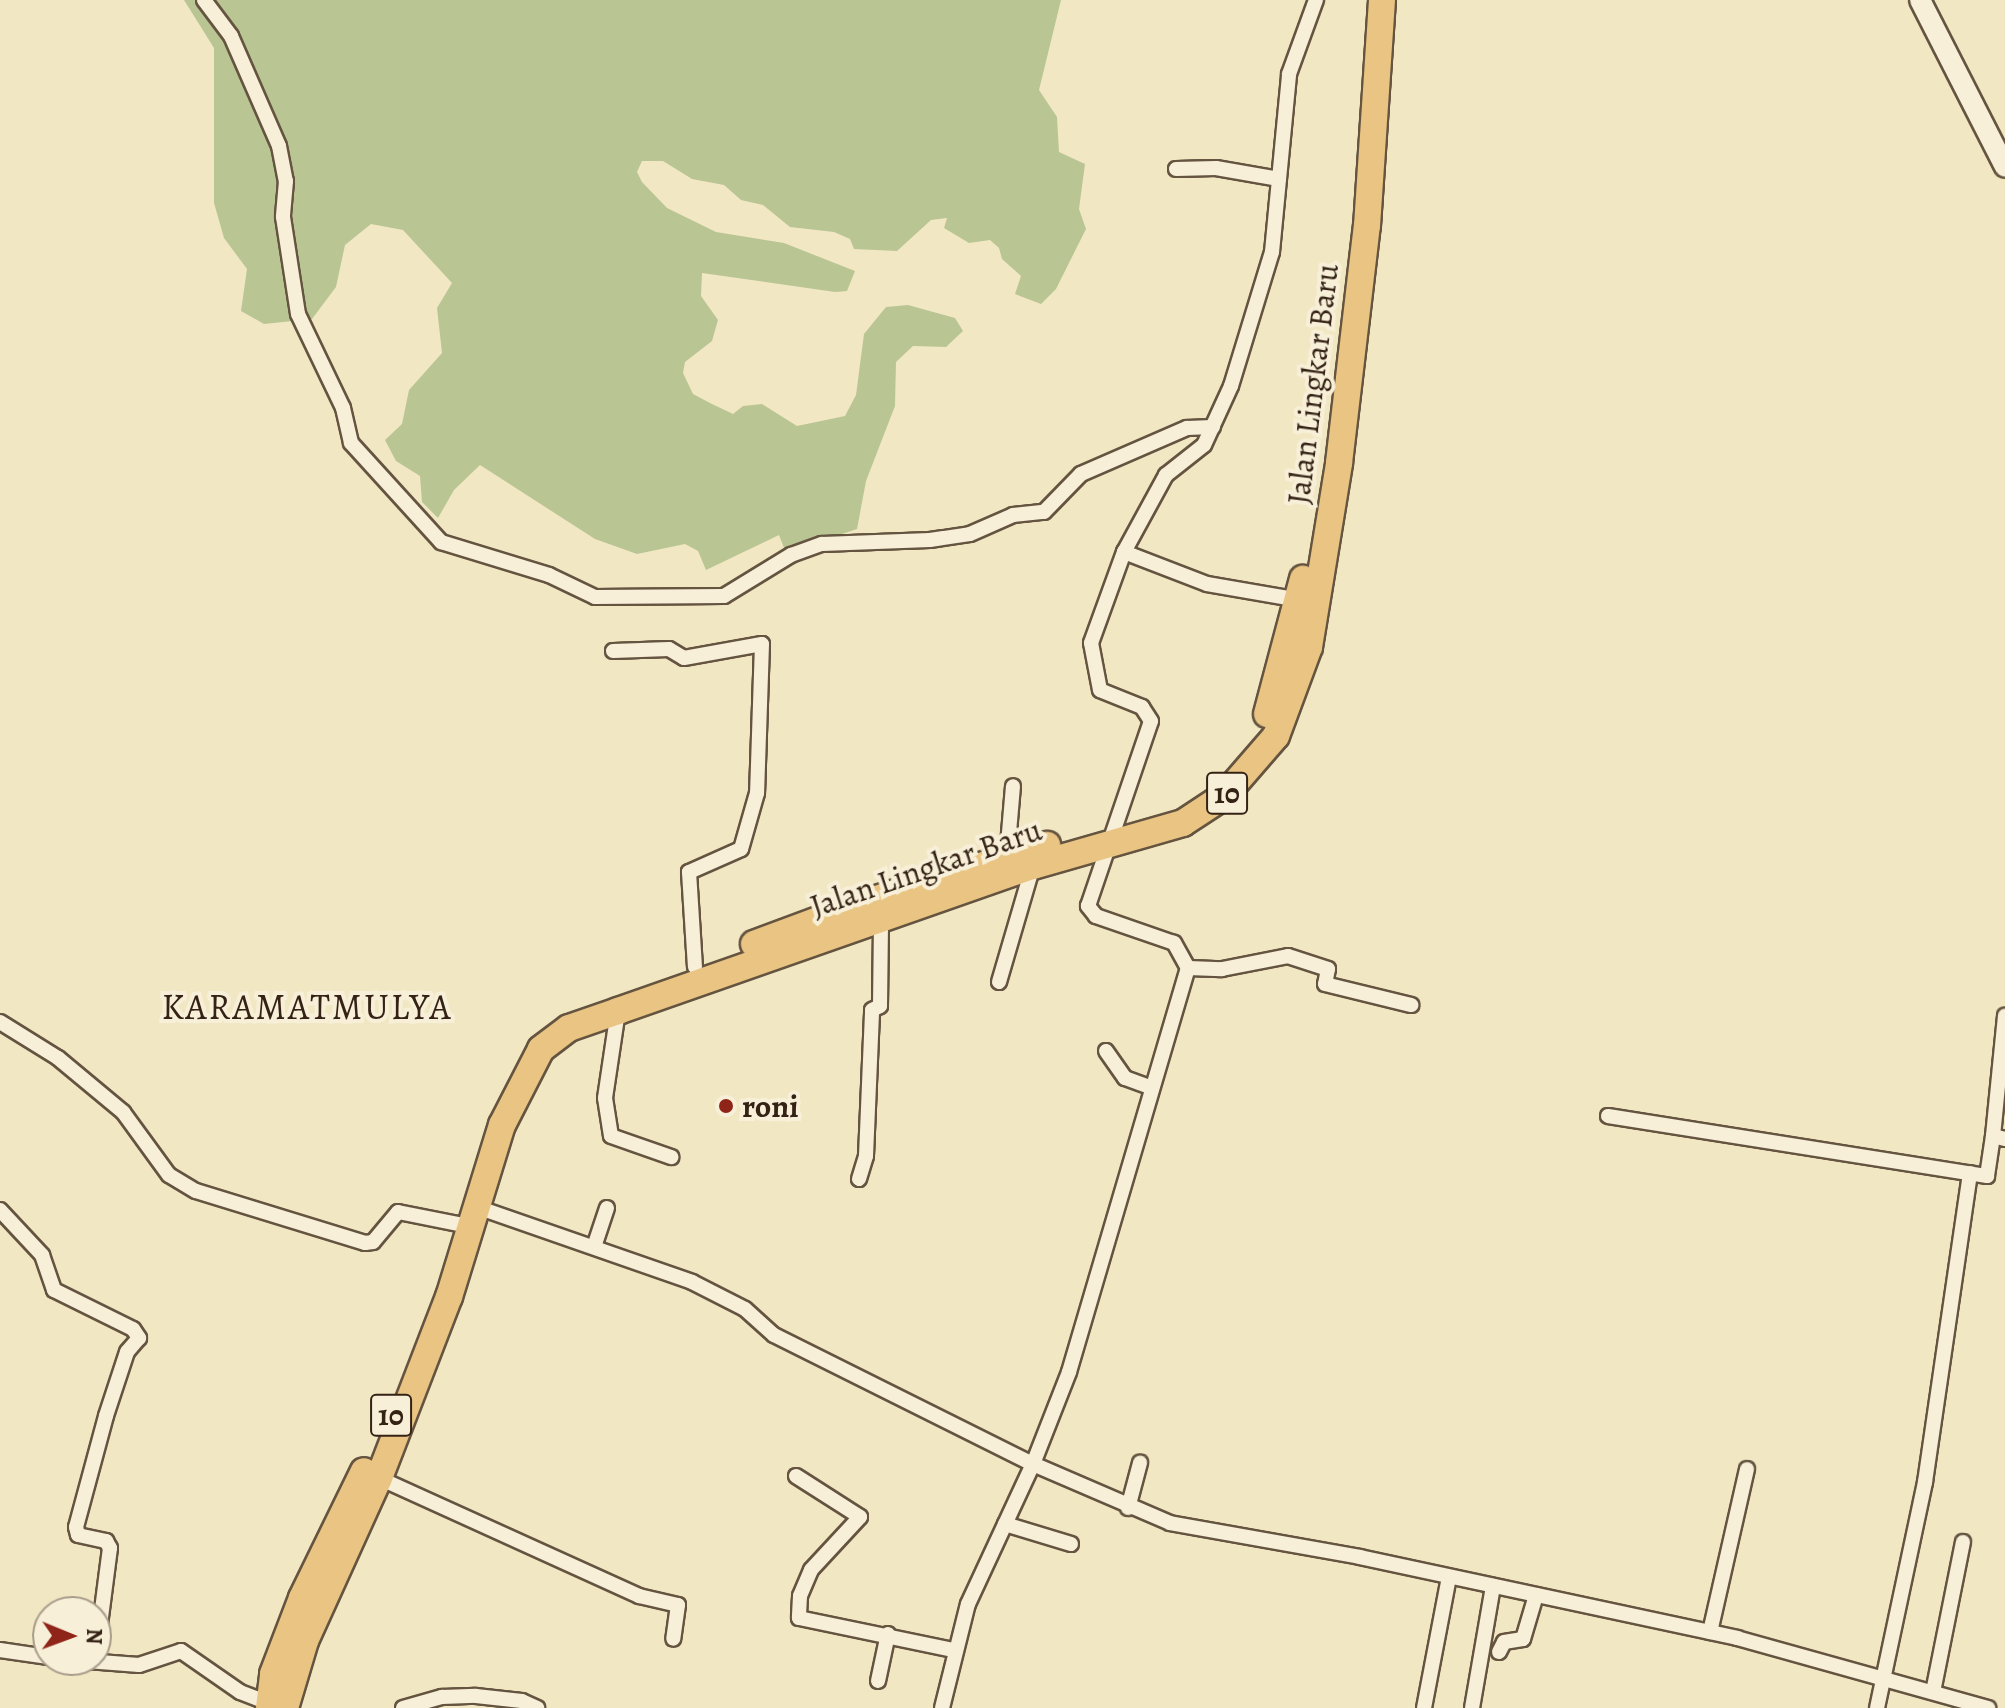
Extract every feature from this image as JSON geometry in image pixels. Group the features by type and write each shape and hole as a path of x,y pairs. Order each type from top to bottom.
{"highway":[{"name":"Jalan Lingkar Baru","path":"277,1707 273,1674 302,1598 391,1414 502,1125 541,1049 569,1028 881,921 1113,835 1188,800 1239,758 1274,701 1300,600 1350,224 1365,0"},
{"name":"Jalan Lingkar Baru","path":"277,1707 379,1478 449,1297 487,1117 511,1061 525,1044 576,1009 1007,856 1183,823 1224,796 1276,736 1291,704 1309,647 1339,463 1367,226 1382,0"}],"main road":[{"path":"1920,0 2005,167"}],"street":[{"path":"204,0 231,36 279,146 286,181 283,217 298,314 343,408 351,443 441,542 549,575 595,597 724,596 791,555 822,544 930,540 970,534 1013,515 1039,514 1081,474 1187,428 1213,427"},
{"path":"942,1708 954,1650 968,1604 1033,1464 1069,1372 1150,1087 1186,988 1188,968 1174,943 1091,913 1088,900 1151,721 1142,707 1100,690 1091,643 1124,552 1166,475 1204,445 1213,427 1265,276 1279,179 1289,74 1316,0"},
{"path":"1176,169 1216,168 1279,179"},
{"path":"1124,552 1207,584 1300,600"},
{"path":"613,651 669,649 684,658 762,644 757,793 741,849 689,872 695,967"},
{"path":"1007,856 1013,786"},
{"path":"999,982 1033,866"},
{"path":"859,1179 866,1156 872,1010 880,1006 881,921"},
{"path":"1188,968 1222,969 1288,956 1328,969 1325,984 1411,1005"},
{"path":"618,1011 605,1098 611,1136 671,1157"},
{"path":"1608,1116 1989,1175 1999,1137 2005,1016"},
{"path":"0,1022 58,1058 123,1112 169,1175 196,1191 365,1243 373,1242 398,1212 465,1218 594,1247 692,1282 745,1309 774,1335 1128,1508 1230,1538 1449,1577 1710,1632 1988,1708"},
{"path":"1106,1051 1125,1078 1150,1087"},
{"path":"1877,1708 1900,1584 1925,1482 1970,1173"},
{"path":"594,1247 607,1208"},
{"path":"0,1210 42,1255 54,1290 133,1329 139,1338 127,1352 76,1527 78,1535 106,1541 110,1548 104,1596"},
{"path":"1128,1508 1140,1463"},
{"path":"1710,1632 1747,1469"},
{"path":"796,1476 860,1517 811,1570 800,1596 799,1618 954,1650"},
{"path":"379,1478 445,1503 639,1596 678,1605 673,1639"},
{"path":"1005,1524 1071,1544"},
{"path":"1933,1692 1963,1542"},
{"path":"1424,1708 1449,1577"},
{"path":"1472,1708 1493,1586"},
{"path":"1499,1652 1504,1642 1523,1639 1536,1595"},
{"path":"878,1681 888,1634"},
{"path":"0,1650 32,1655"},
{"path":"112,1661 139,1665 181,1651 240,1692 277,1707"},
{"path":"403,1708 442,1697 476,1696 522,1701 537,1708"}],"green space":[{"path":"184,0 1061,0 1039,90 1057,117 1059,152 1085,164 1079,209 1086,229 1056,289 1041,304 1015,294 1021,276 1002,259 999,248 990,240 969,243 944,228 947,218 931,220 897,251 854,249 850,239 834,232 790,227 763,205 741,200 724,185 692,179 663,161 642,161 637,172 642,182 667,208 716,232 784,243 855,271 847,291 835,292 702,273 701,296 718,320 712,341 685,362 683,373 693,394 733,414 743,406 762,404 797,426 845,416 856,395 864,334 886,307 908,305 955,318 963,331 946,347 913,346 896,362 895,406 866,481 857,529 786,553 779,535 706,570 698,551 685,544 637,554 595,539 480,465 454,490 438,518 422,502 420,476 396,461 385,440 402,424 409,390 442,353 437,308 452,283 403,230 371,224 345,245 336,287 312,319 264,324 241,311 247,269 224,238 214,203 214,48"}],"place":[{"name":"roni","path":"726,1106"}],"district":[{"name":"KARAMATMULYA","path":"307,1007"}]}
